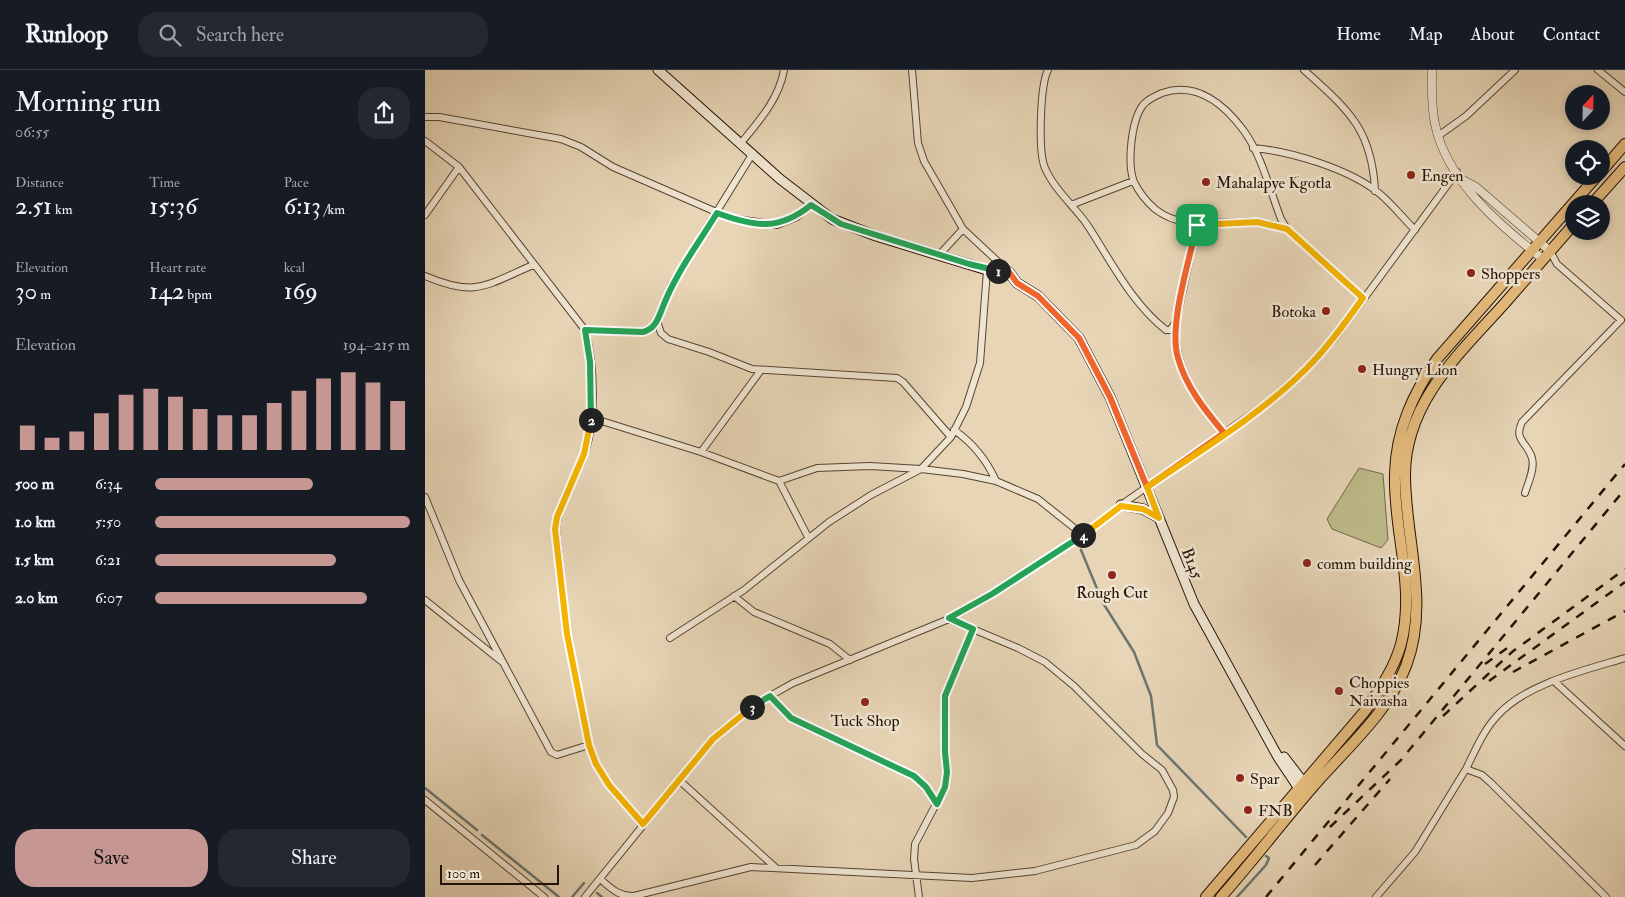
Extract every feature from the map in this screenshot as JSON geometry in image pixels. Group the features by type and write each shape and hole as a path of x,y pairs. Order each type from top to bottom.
{"highway":[{"path":"1610,162 1625,144"},
{"path":"1600,195 1625,167"},
{"path":"1221,897 1365,710 1387,678 1401,643 1407,585 1395,474 1402,424 1421,382 1437,359 1589,185"},
{"path":"1206,897 1387,702 1398,684 1412,647 1417,585 1405,475 1407,445 1421,408 1447,366 1565,234"}],"main road":[{"path":"658,70 811,205 841,224 987,270 1009,272"},
{"name":"B145","path":"1009,272 1017,283 1038,296 1079,338 1104,384 1194,604 1273,744 1304,790"},
{"path":"1121,506 1143,509 1159,518"}],"street":[{"path":"741,143 774,99 784,70"},
{"path":"912,70 919,148 924,161 963,229 1009,272"},
{"path":"1048,70 1041,125 1042,159 1049,175 1135,298 1166,330 1170,330 1176,322"},
{"path":"1304,70 1341,104 1357,123 1370,152 1375,190"},
{"path":"1432,70 1433,110 1438,136 1470,194 1533,251 1546,255 1623,318 1522,422 1519,430 1519,439 1530,454 1533,464 1525,494"},
{"path":"1438,136 1466,116 1515,70"},
{"path":"1598,70 1625,92"},
{"path":"1287,229 1257,222 1197,225 1170,218 1155,209 1142,195 1133,181 1131,154 1137,117 1144,104 1154,96 1167,91 1193,90 1204,94 1228,113 1244,131 1253,148 1281,219 1287,229 1363,298"},
{"path":"425,117 439,116 561,139 581,147 613,167 730,218 777,225 797,217 811,205"},
{"path":"425,141 459,167 585,330 590,362 592,418 584,454 557,517 555,529 567,634 589,745 596,764 609,785 643,824"},
{"path":"1253,148 1279,150 1313,161 1358,180 1375,190 1415,230"},
{"path":"585,330 643,332 651,329 657,321 672,284 753,153"},
{"path":"425,214 459,167"},
{"path":"588,896 643,824 713,739 748,710 793,683 949,618 992,594 1083,536 1147,487 1266,404 1305,370 1335,338 1363,298 1459,175"},
{"path":"1459,175 1476,187 1540,243 1546,255 1557,264"},
{"path":"1071,205 1133,181"},
{"path":"1197,225 1176,322 1175,346 1185,378 1224,433"},
{"path":"940,254 963,229"},
{"path":"425,276 454,288 479,288 533,265"},
{"path":"670,638 734,596 808,537 871,495 921,469 951,437 966,407 980,363 987,270"},
{"path":"657,321 661,333 668,339 761,370 897,378 903,382 951,437"},
{"path":"701,452 761,370"},
{"path":"592,418 701,452 779,481 817,468 870,466 963,474 995,481 1039,499 1083,536"},
{"path":"955,430 965,437 988,464 995,481"},
{"path":"779,481 808,537"},
{"path":"425,497 459,580 551,752 557,755 589,745"},
{"path":"734,596 753,612 830,644 850,660"},
{"path":"425,600 504,664"},
{"path":"600,879 625,897 741,869 776,868 972,878 1035,871 1110,854 1136,845 1155,831 1168,813 1174,797 1173,790 1162,770 1119,733 1075,686 1033,655 949,618"},
{"path":"919,897 914,860 915,844 945,787 947,772 945,696 973,629"},
{"path":"1376,897 1415,852 1486,732 1501,711 1529,692 1625,658"},
{"path":"1555,682 1625,746"},
{"path":"770,696 791,718 914,776 926,787 937,804"},
{"path":"1465,769 1481,775 1491,783 1606,897"},
{"path":"679,780 776,868"},
{"path":"425,800 544,897"}],"shaded area":[{"path":"1359,468 1383,474 1388,540 1381,548 1332,529 1327,519"}],"waterway":[{"path":"1081,550 1103,603 1134,652 1151,696 1157,745 1246,837"},
{"path":"425,788 477,830"},
{"path":"482,835 559,897"},
{"path":"1237,897 1266,865 1269,858 1266,856"},
{"path":"572,897 584,883"},
{"path":"597,893 602,897"}],"railway":[{"path":"1266,897 1625,464"},
{"path":"1330,827 1401,760 1625,489"},
{"path":"1443,716 1512,652 1625,569"},
{"path":"1489,681 1625,582"},
{"path":"1513,672 1625,611"},
{"path":"1485,664 1510,646"},
{"path":"1315,865 1390,779"}],"place":[{"name":"Engen","path":"1411,175"},
{"name":"Mahalapye Kgotla","path":"1206,182"},
{"name":"Shoppers","path":"1471,273"},
{"name":"Botoka","path":"1326,311"},
{"name":"Hungry Lion","path":"1362,369"},
{"name":"comm building","path":"1307,563"},
{"name":"Rough Cut","path":"1112,575"},
{"name":"Choppies Naivasha","path":"1339,691"},
{"name":"Tuck Shop","path":"865,702"},
{"name":"Spar","path":"1240,778"},
{"name":"FNB","path":"1248,810"}],"route":[{"path":"1197,225 1176,322 1175,346 1177,357 1190,388 1224,433 1147,487 1110,397 1079,338 1038,296 1017,283 1009,272 987,270 940,254 876,236 841,224 811,205 797,217 777,225 730,218 717,213 672,284 657,321 651,329 643,332 585,330 589,345 592,418 584,454 557,517 555,529 567,634 589,745 596,764 609,785 643,824 713,739 735,720 770,696 791,718 914,776 926,787 937,804 945,787 947,772 945,696 973,629 949,618 992,594 1083,536 1121,506 1137,507 1159,518 1147,487 1266,404 1305,370 1335,338 1363,298 1287,229 1274,224 1257,222 1218,222 1197,225"}]}
